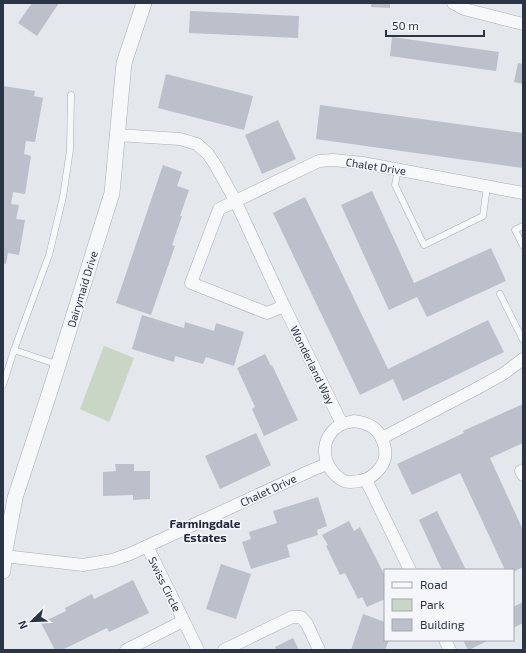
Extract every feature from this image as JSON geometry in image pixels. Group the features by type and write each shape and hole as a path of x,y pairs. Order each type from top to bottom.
{"street":[{"name":"Dairymaid Drive","path":"3,571 4,556 15,498 112,193 124,63 144,3"},
{"path":"453,3 464,8 523,24"},
{"name":"Wonderland Way","path":"117,135 180,139 197,144 208,154 235,200 284,306 342,424"},
{"name":"Chalet Drive","path":"235,200 319,161 333,160 398,169 523,193"},
{"path":"235,200 219,208 191,283 267,313 284,306"},
{"path":"382,438 504,374 523,359"},
{"path":"354,421 365,423 374,428 382,438 385,450 383,463 376,474 366,480 344,482 335,475 327,464 324,451 327,440 332,432 342,424 354,421"},
{"name":"Chalet Drive","path":"4,556 83,565 112,560 130,554 327,464"},
{"path":"523,470 521,471 523,475"},
{"path":"366,480 410,569"},
{"name":"Swiss Circle","path":"147,546 198,650"},
{"path":"224,650 292,617 301,616 307,624 319,650"},
{"name":"Swiss Circle","path":"126,650 183,621"},
{"path":"446,641 450,650"}],"lane":[{"path":"3,385 14,350 49,255 63,197 70,150 71,95"},
{"path":"398,169 395,185 424,245 483,216 487,186"},
{"path":"523,226 515,230 523,246"},
{"path":"500,294 523,340"},
{"path":"14,350 58,365"}],"green space":[{"path":"104,346 134,358 109,422 80,409"}],"building":[{"path":"32,3 59,3 37,36 18,23"},
{"path":"371,3 390,3 390,8 371,7"},
{"path":"190,11 299,16 298,38 189,33"},
{"path":"392,37 499,52 496,71 390,56"},
{"path":"518,63 523,64 523,84 514,82"},
{"path":"166,74 253,96 244,130 158,108"},
{"path":"3,86 35,91 34,96 43,98 35,142 26,141 24,154 31,156 25,194 13,192 11,204 19,205 16,219 25,220 19,255 8,253 6,264 3,263"},
{"path":"320,105 523,133 523,168 316,139"},
{"path":"278,120 296,159 262,174 245,135"},
{"path":"163,165 182,172 177,186 189,190 172,245 175,246 151,315 116,303"},
{"path":"372,191 414,283 491,248 506,281 427,317 417,297 389,310 341,205"},
{"path":"305,197 388,369 488,320 504,352 403,401 393,379 360,395 273,213"},
{"path":"142,315 184,328 185,322 214,331 216,323 244,332 234,366 206,357 203,364 175,356 174,362 132,349"},
{"path":"265,354 271,366 272,365 298,420 264,436 252,409 255,407 237,368"},
{"path":"523,404 523,443 490,458 523,530 523,567 514,572 514,569 505,569 460,473 412,495 397,464 464,433 463,431"},
{"path":"256,433 271,465 220,489 205,456"},
{"path":"115,464 134,464 134,471 150,471 150,499 133,500 133,495 103,496 103,472 116,471"},
{"path":"318,497 327,526 317,530 318,535 287,545 290,557 251,569 242,542 251,539 249,532 277,523 273,511"},
{"path":"437,511 466,569 442,569 419,520"},
{"path":"349,521 354,531 360,527 384,574 384,599 367,607 362,597 358,599 345,573 340,575 326,546 328,545 322,535"},
{"path":"221,564 251,574 236,619 206,609"},
{"path":"133,580 149,613 109,632 107,628 62,650 55,650 41,623 66,611 65,608 92,594 94,599"},
{"path":"523,602 523,623 514,628 514,606"},
{"path":"363,614 384,622 384,641 389,641 385,650 351,650"},
{"path":"293,638 299,650 276,650 275,647"},
{"path":"464,641 487,641 469,650"}],"district":[{"name":"Farmingdale Estates","path":"205,530"}]}
